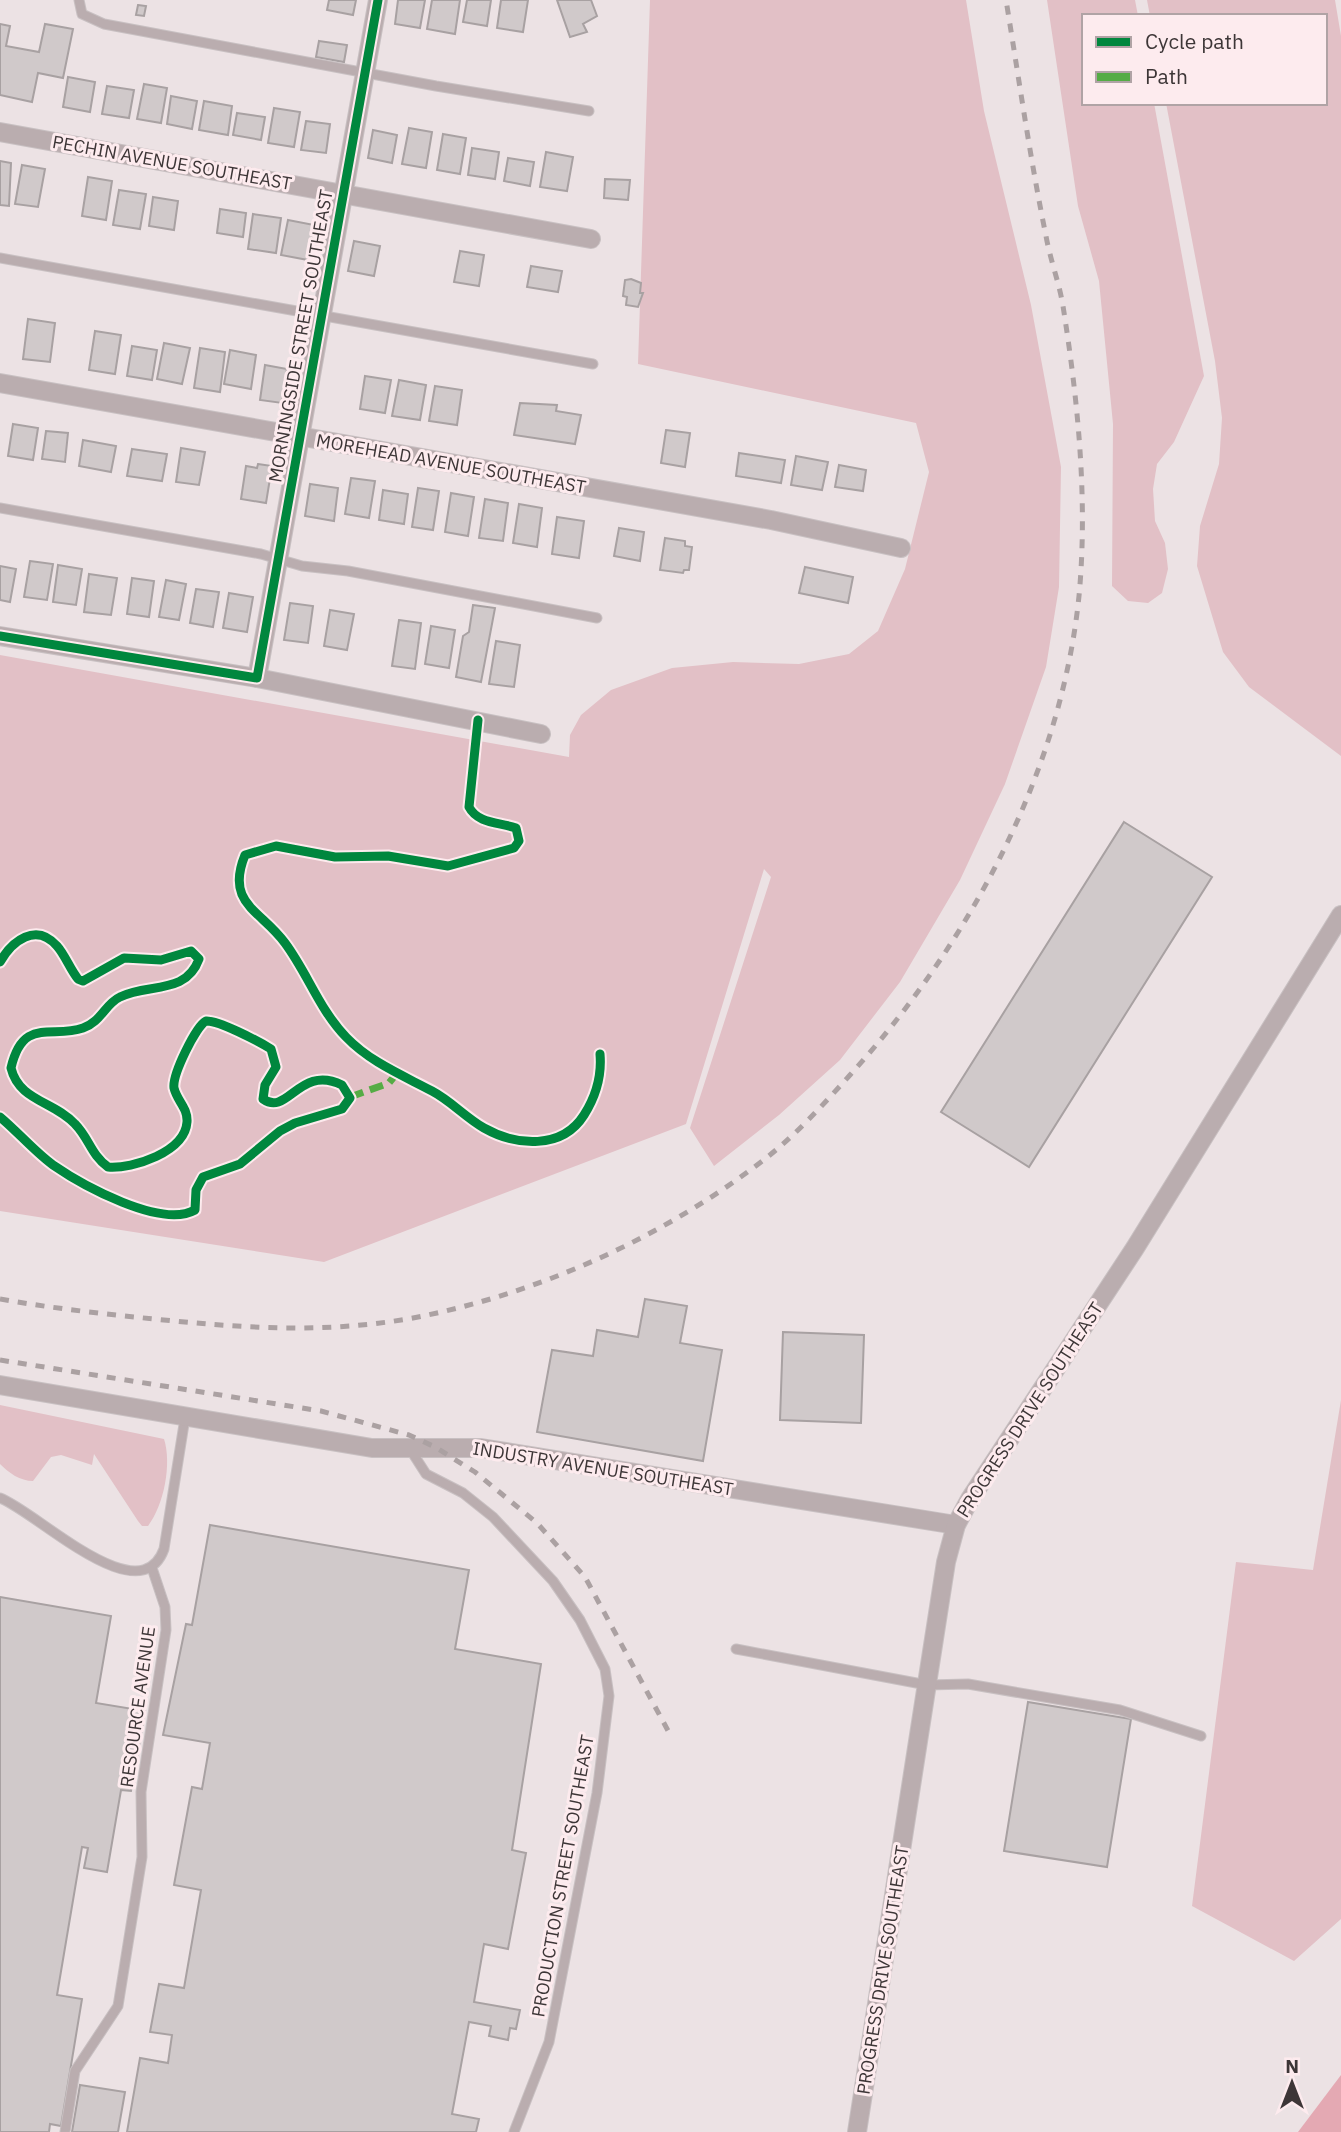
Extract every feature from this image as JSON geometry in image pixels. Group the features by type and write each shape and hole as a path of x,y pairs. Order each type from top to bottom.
{"street":[{"name":"MORNINGSIDE STREET SOUTHEAST","path":"257,678 377,0"},
{"name":"PECHIN AVENUE SOUTHEAST","path":"0,132 591,239"},
{"name":"MOREHEAD AVENUE SOUTHEAST","path":"0,383 771,520 901,548"},
{"path":"0,636 257,678 541,734"},
{"name":"PROGRESS DRIVE SOUTHEAST","path":"857,2132 946,1562 956,1525 970,1499 1135,1248 1341,915"},
{"name":"INDUSTRY AVENUE SOUTHEAST","path":"0,1385 372,1448 481,1448 956,1525"}],"lane":[{"path":"79,0 82,14 104,24 589,111"},
{"path":"0,258 593,364"},
{"path":"0,508 279,559 302,566 348,571 597,618"},
{"path":"0,1498 113,1569 139,1572 152,1568 160,1560 164,1549 185,1418"},
{"name":"PRODUCTION STREET SOUTHEAST","path":"410,1448 426,1474 463,1493 493,1517 553,1581 580,1620 605,1669 609,1696 597,1793 549,2042 514,2132"},
{"name":"RESOURCE AVENUE","path":"65,2132 75,2071 118,2006 140,1870 141,1792 166,1630 165,1607 152,1568"},
{"path":"736,1649 927,1685 968,1684 1120,1710 1201,1736"}],"shaded area":[{"path":"650,0 966,0 984,111 1031,305 1061,467 1059,587 1046,667 1005,784 960,880 900,982 840,1060 779,1115 714,1166 690,1128 771,877 764,869 686,1124 324,1262 0,1211 0,655 569,757 570,735 581,715 611,690 672,668 733,662 799,664 849,654 878,631 905,569 929,472 916,423 638,364"},
{"path":"1047,0 1135,0 1138,14 1082,14 1082,105 1154,105 1204,376 1174,442 1157,464 1153,489 1155,521 1165,543 1168,569 1162,593 1148,603 1128,601 1112,586 1113,424 1099,281 1078,206"},
{"path":"1147,0 1335,0 1341,36 1341,756 1249,687 1223,652 1197,566 1200,526 1219,464 1222,418 1215,361 1166,105 1327,105 1327,14 1150,14"},
{"path":"1341,1400 1341,1919 1294,1961 1192,1906 1236,1562 1313,1570"},
{"path":"0,1405 164,1439 167,1460 165,1484 154,1517 148,1526 142,1526 138,1521 94,1454 92,1465 61,1455 51,1457 33,1481 19,1478 7,1470 0,1464"},
{"path":"1341,2075 1341,2132 1298,2132"}],"building":[{"path":"329,0 356,0 353,15 327,10"},
{"path":"398,0 425,0 420,28 395,24"},
{"path":"432,0 460,0 455,34 427,29"},
{"path":"467,0 491,0 487,26 463,22"},
{"path":"501,0 528,0 523,32 497,28"},
{"path":"557,0 591,0 597,16 583,24 587,32 570,37"},
{"path":"138,5 146,6 144,16 136,15"},
{"path":"0,24 10,26 6,46 39,52 45,24 73,29 63,78 38,73 32,102 0,95"},
{"path":"319,41 347,45 344,62 316,57"},
{"path":"68,77 95,82 90,112 63,107"},
{"path":"144,84 167,88 161,123 137,119"},
{"path":"107,86 134,90 129,118 102,114"},
{"path":"171,96 197,101 192,129 167,124"},
{"path":"204,101 232,106 228,135 199,130"},
{"path":"274,108 300,112 294,147 268,143"},
{"path":"237,113 265,117 261,140 233,135"},
{"path":"306,121 330,124 326,153 301,150"},
{"path":"409,128 432,132 426,168 402,164"},
{"path":"373,130 397,135 392,163 368,158"},
{"path":"443,134 466,138 460,174 437,170"},
{"path":"472,148 499,152 495,179 468,175"},
{"path":"546,152 573,157 567,191 540,187"},
{"path":"508,158 534,162 530,186 504,181"},
{"path":"0,161 11,163 9,206 0,205"},
{"path":"22,165 45,169 38,207 15,204"},
{"path":"88,177 112,181 106,220 82,216"},
{"path":"605,179 630,180 628,200 604,198"},
{"path":"119,190 146,194 140,229 113,225"},
{"path":"153,197 178,201 174,230 149,226"},
{"path":"220,209 246,213 243,237 217,233"},
{"path":"253,214 281,218 276,253 248,249"},
{"path":"288,220 314,225 308,260 281,255"},
{"path":"354,241 380,246 374,276 348,271"},
{"path":"460,251 484,255 479,286 454,282"},
{"path":"531,266 562,271 558,292 527,287"},
{"path":"625,280 641,283 640,293 643,293 638,307 626,305 627,297 623,296"},
{"path":"28,319 55,323 50,362 23,359"},
{"path":"95,331 121,335 115,374 89,370"},
{"path":"164,343 190,348 182,384 157,379"},
{"path":"132,346 157,350 152,380 127,376"},
{"path":"200,348 225,352 220,392 194,388"},
{"path":"230,350 256,355 251,389 224,384"},
{"path":"265,365 287,369 282,403 260,400"},
{"path":"365,376 391,380 385,413 360,409"},
{"path":"399,380 426,385 420,420 392,416"},
{"path":"435,386 462,390 457,425 429,421"},
{"path":"520,403 557,405 556,411 581,415 575,444 514,435"},
{"path":"13,424 38,428 33,460 8,456"},
{"path":"666,430 690,433 685,467 661,463"},
{"path":"46,431 68,433 65,462 42,459"},
{"path":"83,440 116,446 111,472 79,466"},
{"path":"181,448 205,452 199,485 176,482"},
{"path":"132,449 167,454 162,481 127,476"},
{"path":"739,453 785,460 781,483 736,476"},
{"path":"796,456 828,462 822,490 791,485"},
{"path":"258,464 272,466 266,503 241,499 246,466 257,468"},
{"path":"839,465 866,470 863,491 835,487"},
{"path":"351,478 375,481 369,518 345,514"},
{"path":"310,484 338,488 334,521 305,516"},
{"path":"418,488 439,491 433,530 412,527"},
{"path":"383,490 408,494 404,524 379,520"},
{"path":"451,493 474,497 468,536 445,532"},
{"path":"485,499 508,503 503,541 479,538"},
{"path":"519,504 542,508 537,547 513,543"},
{"path":"557,517 584,521 579,558 552,554"},
{"path":"619,528 644,532 640,561 614,556"},
{"path":"665,538 685,541 685,546 692,547 689,570 684,570 683,573 660,570"},
{"path":"30,561 53,564 47,600 24,597"},
{"path":"58,565 82,569 76,605 53,602"},
{"path":"0,566 16,569 10,602 0,600"},
{"path":"805,567 853,577 848,603 799,593"},
{"path":"89,574 117,578 111,615 84,612"},
{"path":"132,578 154,581 149,617 127,614"},
{"path":"166,580 186,584 179,620 159,617"},
{"path":"196,589 219,592 213,627 190,623"},
{"path":"229,593 253,597 247,632 223,628"},
{"path":"290,603 313,606 308,643 284,640"},
{"path":"473,605 495,608 481,682 456,677 463,636 469,632"},
{"path":"330,610 354,614 347,650 324,646"},
{"path":"399,620 421,623 415,669 392,666"},
{"path":"431,626 455,630 449,668 425,664"},
{"path":"496,641 520,645 514,687 489,684"},
{"path":"1124,822 1212,877 1029,1167 941,1112"},
{"path":"645,1299 687,1306 680,1343 722,1350 703,1461 537,1432 552,1350 593,1356 597,1330 638,1337"},
{"path":"783,1332 864,1335 861,1423 780,1420"},
{"path":"210,1525 469,1570 455,1649 541,1664 512,1850 526,1853 508,1949 484,1944 474,2002 520,2010 516,2029 510,2028 508,2040 489,2036 491,2026 469,2022 452,2114 479,2119 476,2132 127,2132 140,2058 168,2063 172,2035 150,2032 159,1984 184,1988 201,1890 174,1885 192,1787 202,1789 210,1743 163,1735 186,1624 192,1625"},
{"path":"0,1597 111,1616 96,1703 145,1711 131,1791 121,1790 107,1872 84,1868 88,1848 82,1847 57,1995 82,1999 61,2126 50,2124 49,2132 0,2132"},
{"path":"1028,1702 1131,1719 1107,1867 1004,1851"},
{"path":"80,2085 125,2092 118,2132 72,2132"}],"railway":[{"path":"0,1299 187,1322 315,1328 413,1318 505,1294 596,1260 639,1239 722,1190 796,1132 893,1024 970,913 1030,792 1052,728 1069,662 1079,596 1082,487 1073,378 1063,306 1040,207 1006,0"},
{"path":"0,1360 321,1411 409,1435 435,1447 475,1472 537,1523 585,1577 672,1738"}],"marked path":[{"path":"350,1097 389,1083 397,1073"}],"cycle path":[{"path":"0,636 257,678 378,0"},
{"path":"478,720 469,807 483,820 516,828 519,841 514,848 448,866 388,856 335,857 276,846 245,855 239,885 243,896 248,905 285,943 328,1015 355,1046 439,1095 477,1124 497,1134 524,1141 538,1141 564,1134 575,1126 595,1093 600,1071 600,1054"},
{"path":"0,962 18,941 33,935 41,935 57,946 78,979 83,981 124,958 161,960 191,951 199,959 193,970 176,983 120,997 83,1028 31,1035 16,1052 11,1068 21,1087 67,1116 108,1167 143,1162 168,1150 184,1133 187,1117 175,1093 174,1082 191,1041 206,1021 228,1027 271,1049 276,1067 265,1085 263,1099 272,1103 280,1101 305,1085 327,1080 342,1085 350,1098 342,1109 295,1123 280,1131 240,1164 203,1177 196,1190 195,1210 180,1214 163,1214 143,1209 83,1183 46,1160 0,1117"}]}
